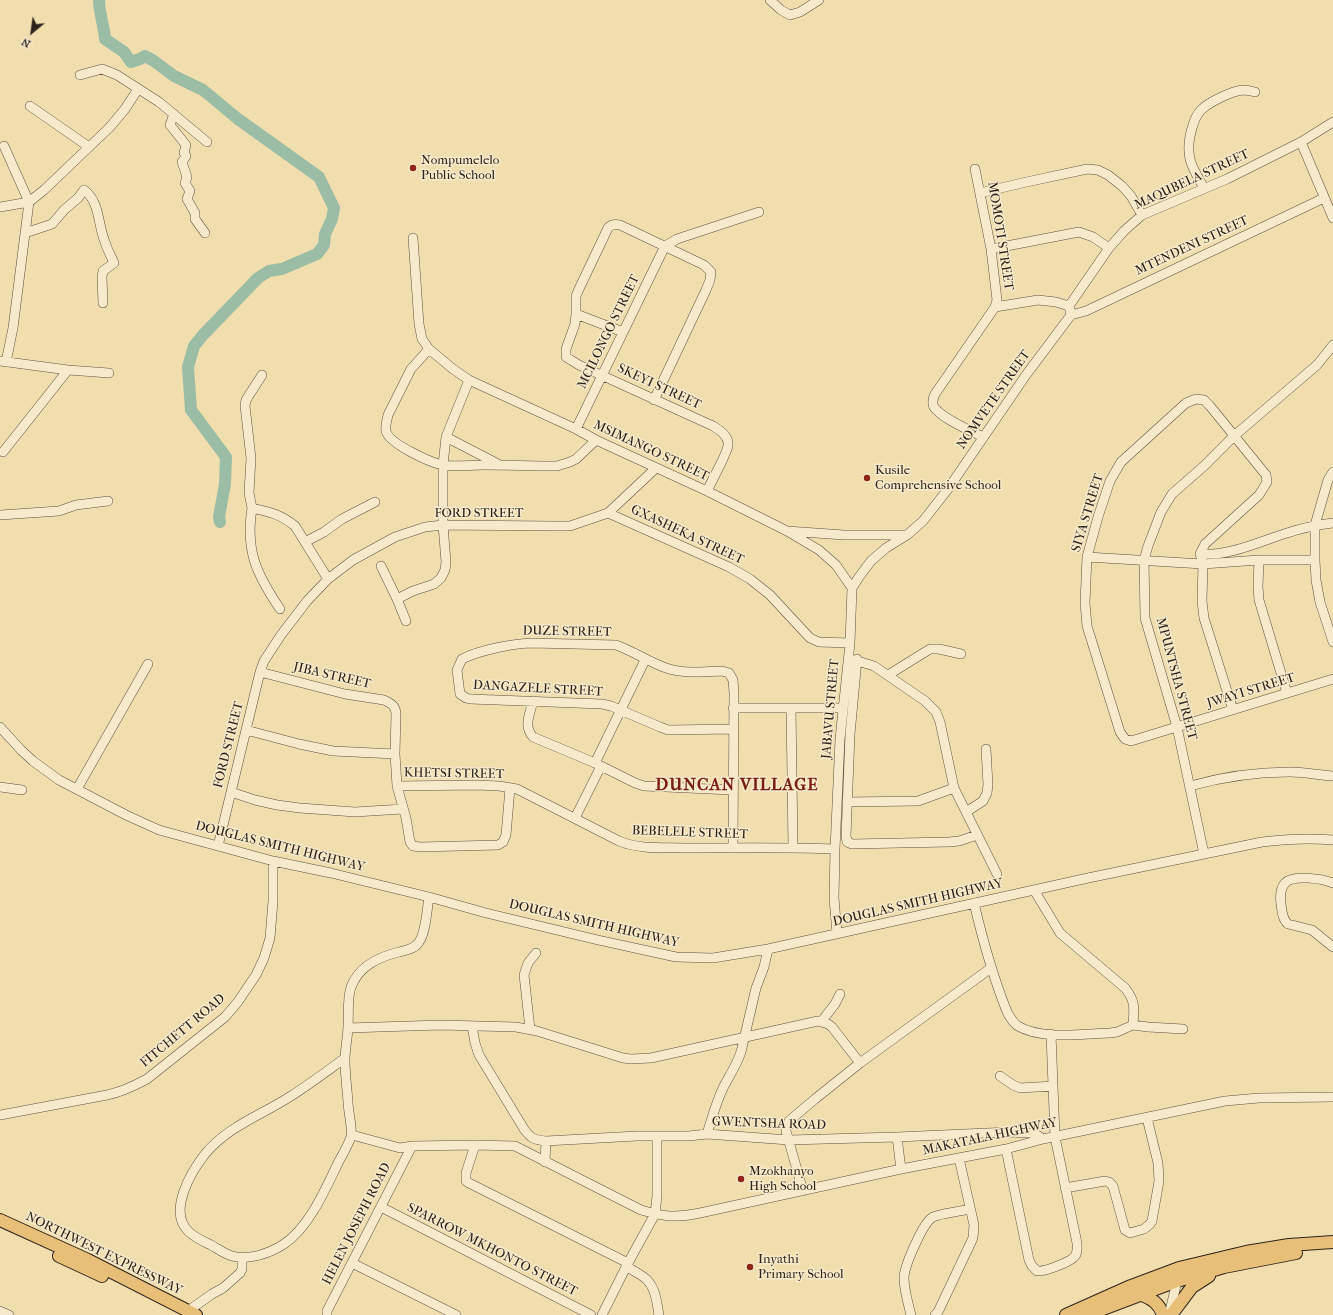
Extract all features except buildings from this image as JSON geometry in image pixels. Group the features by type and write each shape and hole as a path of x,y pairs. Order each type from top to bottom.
{"main road":[{"name":"NORTHWEST EXPRESSWAY","path":"0,1220 88,1260 188,1314"},
{"name":"NORTHWEST EXPRESSWAY","path":"0,1228 188,1314"},
{"path":"1066,1315 1131,1286 1179,1268 1246,1252 1289,1245 1333,1242"},
{"path":"1087,1315 1177,1281 1224,1267 1288,1254 1333,1251"},
{"path":"1170,1315 1192,1287 1224,1267"},
{"path":"1140,1294 1154,1301 1158,1305 1163,1315"}],"street":[{"path":"770,0 781,10 790,15 800,12 819,0"},
{"path":"80,75 99,70 105,70 117,75 159,102 206,142"},
{"path":"0,207 29,202 44,190 110,127 125,109 138,89"},
{"path":"1204,188 1190,159 1189,152 1189,144 1197,116 1201,110 1222,97 1242,90 1256,92"},
{"path":"30,106 89,147"},
{"path":"174,114 170,125 186,145 184,152 186,156 182,162 186,177 185,183 190,191 187,199 195,213 195,219 205,233"},
{"name":"MAQUBELA STREET","path":"1070,311 1109,248 1124,231 1142,215 1227,179 1301,142 1333,122"},
{"path":"1301,142 1333,218"},
{"path":"4,146 29,202 10,346 3,361 68,370 109,373"},
{"name":"MOMOTI STREET","path":"975,169 991,249 997,295 995,307 946,376 935,394 933,405 951,421 983,437"},
{"path":"980,193 1087,169 1098,170 1108,175 1122,186 1131,196 1142,215"},
{"path":"25,233 52,224 84,190 90,194 96,206 104,242 114,263 103,271 103,303"},
{"name":"MTENDENI STREET","path":"1070,311 1086,311 1324,198"},
{"path":"665,246 677,239 759,212"},
{"path":"623,332 576,314 576,296 608,228 613,224 620,225 665,246 709,269 711,272 710,280 654,400"},
{"path":"991,249 1079,232 1093,237 1109,248"},
{"path":"413,238 419,324 422,339 429,349 411,369 388,415 386,431 389,437 394,442 425,458 443,465 557,466 576,459 596,440"},
{"name":"MCILONGO STREET","path":"576,429 665,246"},
{"name":"MOMOTI STREET","path":"995,307 1038,300 1048,300 1056,302 1070,311"},
{"name":"NOMVETE STREET","path":"908,535 923,521 948,489 1070,311"},
{"name":"SKEYI STREET","path":"576,314 575,324 566,349 566,357 654,400 713,426 725,435 728,441 728,449 707,491"},
{"name":"MPUNTSHA STREET","path":"1204,854 1177,728 1145,618 1144,560 1161,512 1172,494 1204,466 1234,436 1317,365 1329,352 1333,345"},
{"name":"MSIMANGO STREET","path":"429,349 469,380 707,491 786,531 819,550 840,570 852,588"},
{"path":"3,452 68,370"},
{"path":"262,375 246,400 245,406 251,458 249,493 252,508 249,523 249,534 253,560 262,582 280,609"},
{"path":"397,599 413,591 434,584 444,574 446,562 443,525 443,465 446,436 469,380"},
{"name":"SIYA STREET","path":"1131,741 1125,739 1120,732 1087,626 1085,603 1087,557 1110,481 1120,462 1186,403 1196,399 1204,400 1234,436"},
{"path":"446,436 500,465"},
{"path":"1233,710 1204,618 1202,601 1203,564 1200,554 1205,544 1259,495 1267,482 1266,475 1234,436"},
{"name":"FORD STREET","path":"218,846 264,660 288,625 307,601 328,579 353,560 395,537 425,527 443,525 570,526 608,513 656,468"},
{"path":"1333,472 1328,480 1315,525 1316,580 1320,602 1333,642"},
{"path":"0,515 59,511 76,505 108,501"},
{"path":"305,542 375,502"},
{"path":"252,508 272,512 295,526 328,579"},
{"name":"GXASHEKA STREET","path":"608,513 729,567 750,579 770,595 810,638 815,641 850,643"},
{"path":"1200,554 1211,555 1224,553 1289,532 1315,525 1333,523"},
{"path":"786,531 844,535 908,535"},
{"path":"852,588 871,561 886,548 908,535"},
{"path":"1087,557 1203,564 1258,560 1315,560"},
{"path":"1258,560 1259,600 1287,693"},
{"path":"381,566 406,621"},
{"name":"JABAVU STREET","path":"837,934 834,898 835,849 840,739 843,708 852,659 850,643 852,588"},
{"name":"DUZE STREET","path":"457,670 462,659 478,653 531,642 616,645 645,660 677,671 722,671 729,673 733,680 733,708"},
{"path":"888,675 930,649 939,649 961,654"},
{"path":"977,835 949,842 848,843 846,840 852,659 874,666 925,701 936,712 954,788 997,874"},
{"path":"575,818 620,710 645,660"},
{"path":"79,790 148,664"},
{"name":"DANGAZELE STREET","path":"457,670 460,694 466,698 475,700 602,704 668,730 733,729"},
{"name":"JIBA STREET","path":"260,672 345,694 384,700 390,703 396,709 395,754"},
{"name":"JWAYI STREET","path":"1131,741 1333,679"},
{"path":"533,701 527,727 528,732 533,737 598,765 635,784 644,786 732,790"},
{"path":"733,848 733,708 843,708"},
{"path":"791,708 793,847"},
{"name":"DOUGLAS SMITH HIGHWAY","path":"0,727 33,761 59,780 159,830 272,861 331,873 430,897 486,913 676,957 713,958 768,950 1126,870 1285,839 1314,838 1333,840"},
{"path":"246,730 333,751 395,754 397,786 406,818 410,842 413,846 498,845 503,842 506,835 510,788"},
{"path":"966,812 983,801 987,793 986,749"},
{"path":"1190,786 1215,779 1260,774 1290,772 1333,776"},
{"name":"KHETSI STREET","path":"397,786 477,785 510,788"},
{"path":"0,787 22,790"},
{"name":"BEBELELE STREET","path":"510,788 529,794 619,841 630,845 650,847 793,847 835,849"},
{"path":"847,802 918,801 954,788"},
{"path":"231,792 254,800 300,808 355,812 403,809"},
{"name":"FITCHETT ROAD","path":"0,1115 107,1096 121,1092 153,1074 225,1017 248,988 264,958 270,938 273,916 272,861"},
{"path":"1333,883 1323,879 1292,879 1284,884 1281,892 1285,922 1291,926 1312,930 1333,948"},
{"path":"1034,890 1060,933 1125,988 1132,996 1135,1008 1132,1025"},
{"path":"345,1058 291,1096 248,1119 228,1133 206,1154 190,1178 181,1198 180,1207 184,1226 188,1232 231,1256 242,1257 259,1255 274,1250 284,1244 299,1231 310,1216 330,1181 352,1135 348,1110 345,1058 350,991 356,976 372,961 416,946 421,940 423,934 430,897"},
{"path":"974,904 982,939 991,968 1008,1014 1012,1021 1018,1026 1040,1034 1110,1033 1117,1032 1132,1025 1183,1029"},
{"path":"707,1134 714,1108 724,1086 739,1060 746,1037 756,988 764,967 768,950"},
{"path":"530,1029 524,975 528,963 536,953"},
{"path":"803,1191 786,1128 789,1122 860,1063 991,968"},
{"path":"821,1022 838,1000 840,994"},
{"path":"348,1028 441,1025 516,1027 530,1029 597,1051 631,1059 651,1058 818,1021 832,1027 860,1063"},
{"path":"472,1026 474,1043 479,1054 524,1129 530,1137 546,1141 545,1162"},
{"path":"1006,1149 1032,1266 1037,1271 1044,1271 1070,1260 1076,1254 1077,1244 1055,1137 1051,1034"},
{"path":"1000,1076 1020,1088 1053,1086"},
{"name":"MAKATALA HIGHWAY","path":"352,1135 400,1148 412,1146 515,1146 641,1210 655,1214 686,1216 901,1169 1006,1149 1055,1137 1225,1101 1259,1098 1333,1097"},
{"path":"1066,1188 1105,1181 1109,1182 1113,1186 1125,1230 1130,1233 1148,1227 1152,1221 1159,1176 1158,1163 1148,1118"},
{"name":"GWENTSHA ROAD","path":"546,1141 636,1136 689,1136 707,1134 789,1140 1010,1132 1030,1133 1043,1140"},
{"path":"602,1315 655,1214 657,1196 657,1136"},
{"path":"897,1137 901,1169"},
{"path":"475,1145 466,1173 466,1181 468,1183 627,1265 644,1277 650,1284 653,1290 659,1315"},
{"name":"HELEN JOSEPH ROAD","path":"327,1315 327,1311 412,1146"},
{"path":"935,1315 973,1238 974,1225 969,1209 959,1158"},
{"name":"SPARROW MKHONTO STREET","path":"381,1207 591,1315"},
{"path":"911,1315 904,1274 906,1266 923,1229 932,1218 969,1209"},
{"path":"188,1314 212,1294 223,1288 240,1273 242,1269 242,1257"},
{"path":"352,1263 456,1315"},
{"path":"1170,1315 1179,1268"},
{"path":"0,1311 9,1315"}],"waterway":[{"path":"99,0 105,39 124,52 131,62 145,56 174,76 203,90 238,119 319,177 334,208 332,219 325,234 324,245 317,254 282,269 269,271 258,278 194,346 188,367 191,410 226,457 225,484 219,517 220,522"}],"place":[{"name":"Nompumelelo Public School","path":"413,168"},
{"name":"Kusile Comprehensive School","path":"867,478"},
{"name":"Mzokhanyo High School","path":"741,1179"},
{"name":"Inyathi Primary School","path":"750,1267"}],"district":[{"name":"DUNCAN VILLAGE","path":"737,786"}]}
